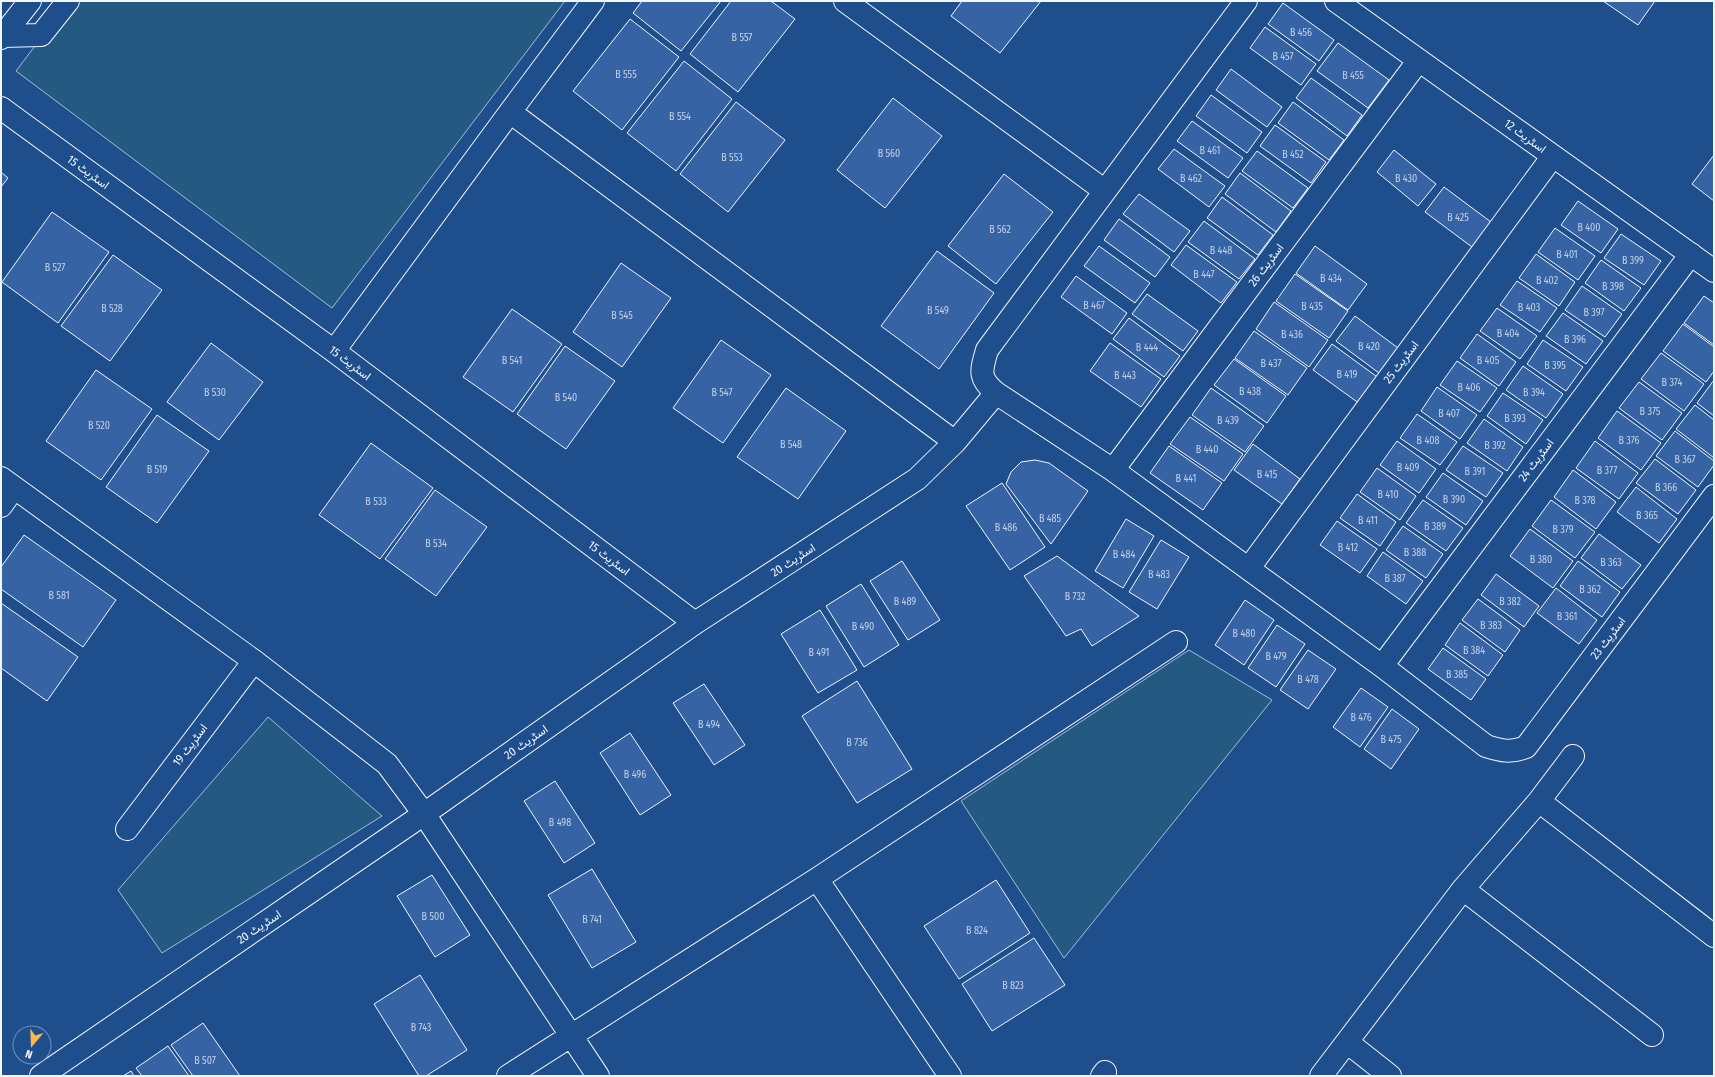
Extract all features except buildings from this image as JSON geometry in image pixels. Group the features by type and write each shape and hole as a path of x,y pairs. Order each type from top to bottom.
{"street":[{"path":"2,36 30,1"},
{"path":"2,36 41,35 68,1"},
{"path":"334,351 593,1"},
{"path":"845,1 1105,191"},
{"path":"1246,1 987,350 983,364 983,376 986,385 996,393 1113,470 1382,666"},
{"name":"اسٹریٹ 12","path":"1336,1 1714,271"},
{"name":"اسٹریٹ 26","path":"1113,470 1419,60"},
{"name":"اسٹریٹ 15","path":"1,108 334,351 695,623"},
{"path":"510,112 955,442"},
{"name":"اسٹریٹ 25","path":"1248,568 1554,156"},
{"name":"اسٹریٹ 24","path":"1382,666 1691,254"},
{"name":"اسٹریٹ 20","path":"41,1076 424,814 695,623 917,479 955,442 996,393"},
{"path":"1,506 8,483 254,661 387,764 424,814 598,1076"},
{"name":"اسٹریٹ 23","path":"1382,666 1486,746 1514,752 1526,747 1714,496"},
{"path":"508,1076 817,879 1176,642"},
{"name":"اسٹریٹ 19","path":"127,829 254,661"},
{"path":"1321,1076 1463,889 1539,801 1573,756"},
{"path":"1539,801 1714,936"},
{"path":"817,879 950,1076"},
{"path":"1463,889 1652,1036"},
{"path":"1347,1042 1390,1076"}],"shaded area":[{"path":"69,1 565,1 332,308 16,71"},
{"path":"1189,650 1272,700 1064,958 961,801"},
{"path":"268,717 382,816 162,953 118,890"}]}
